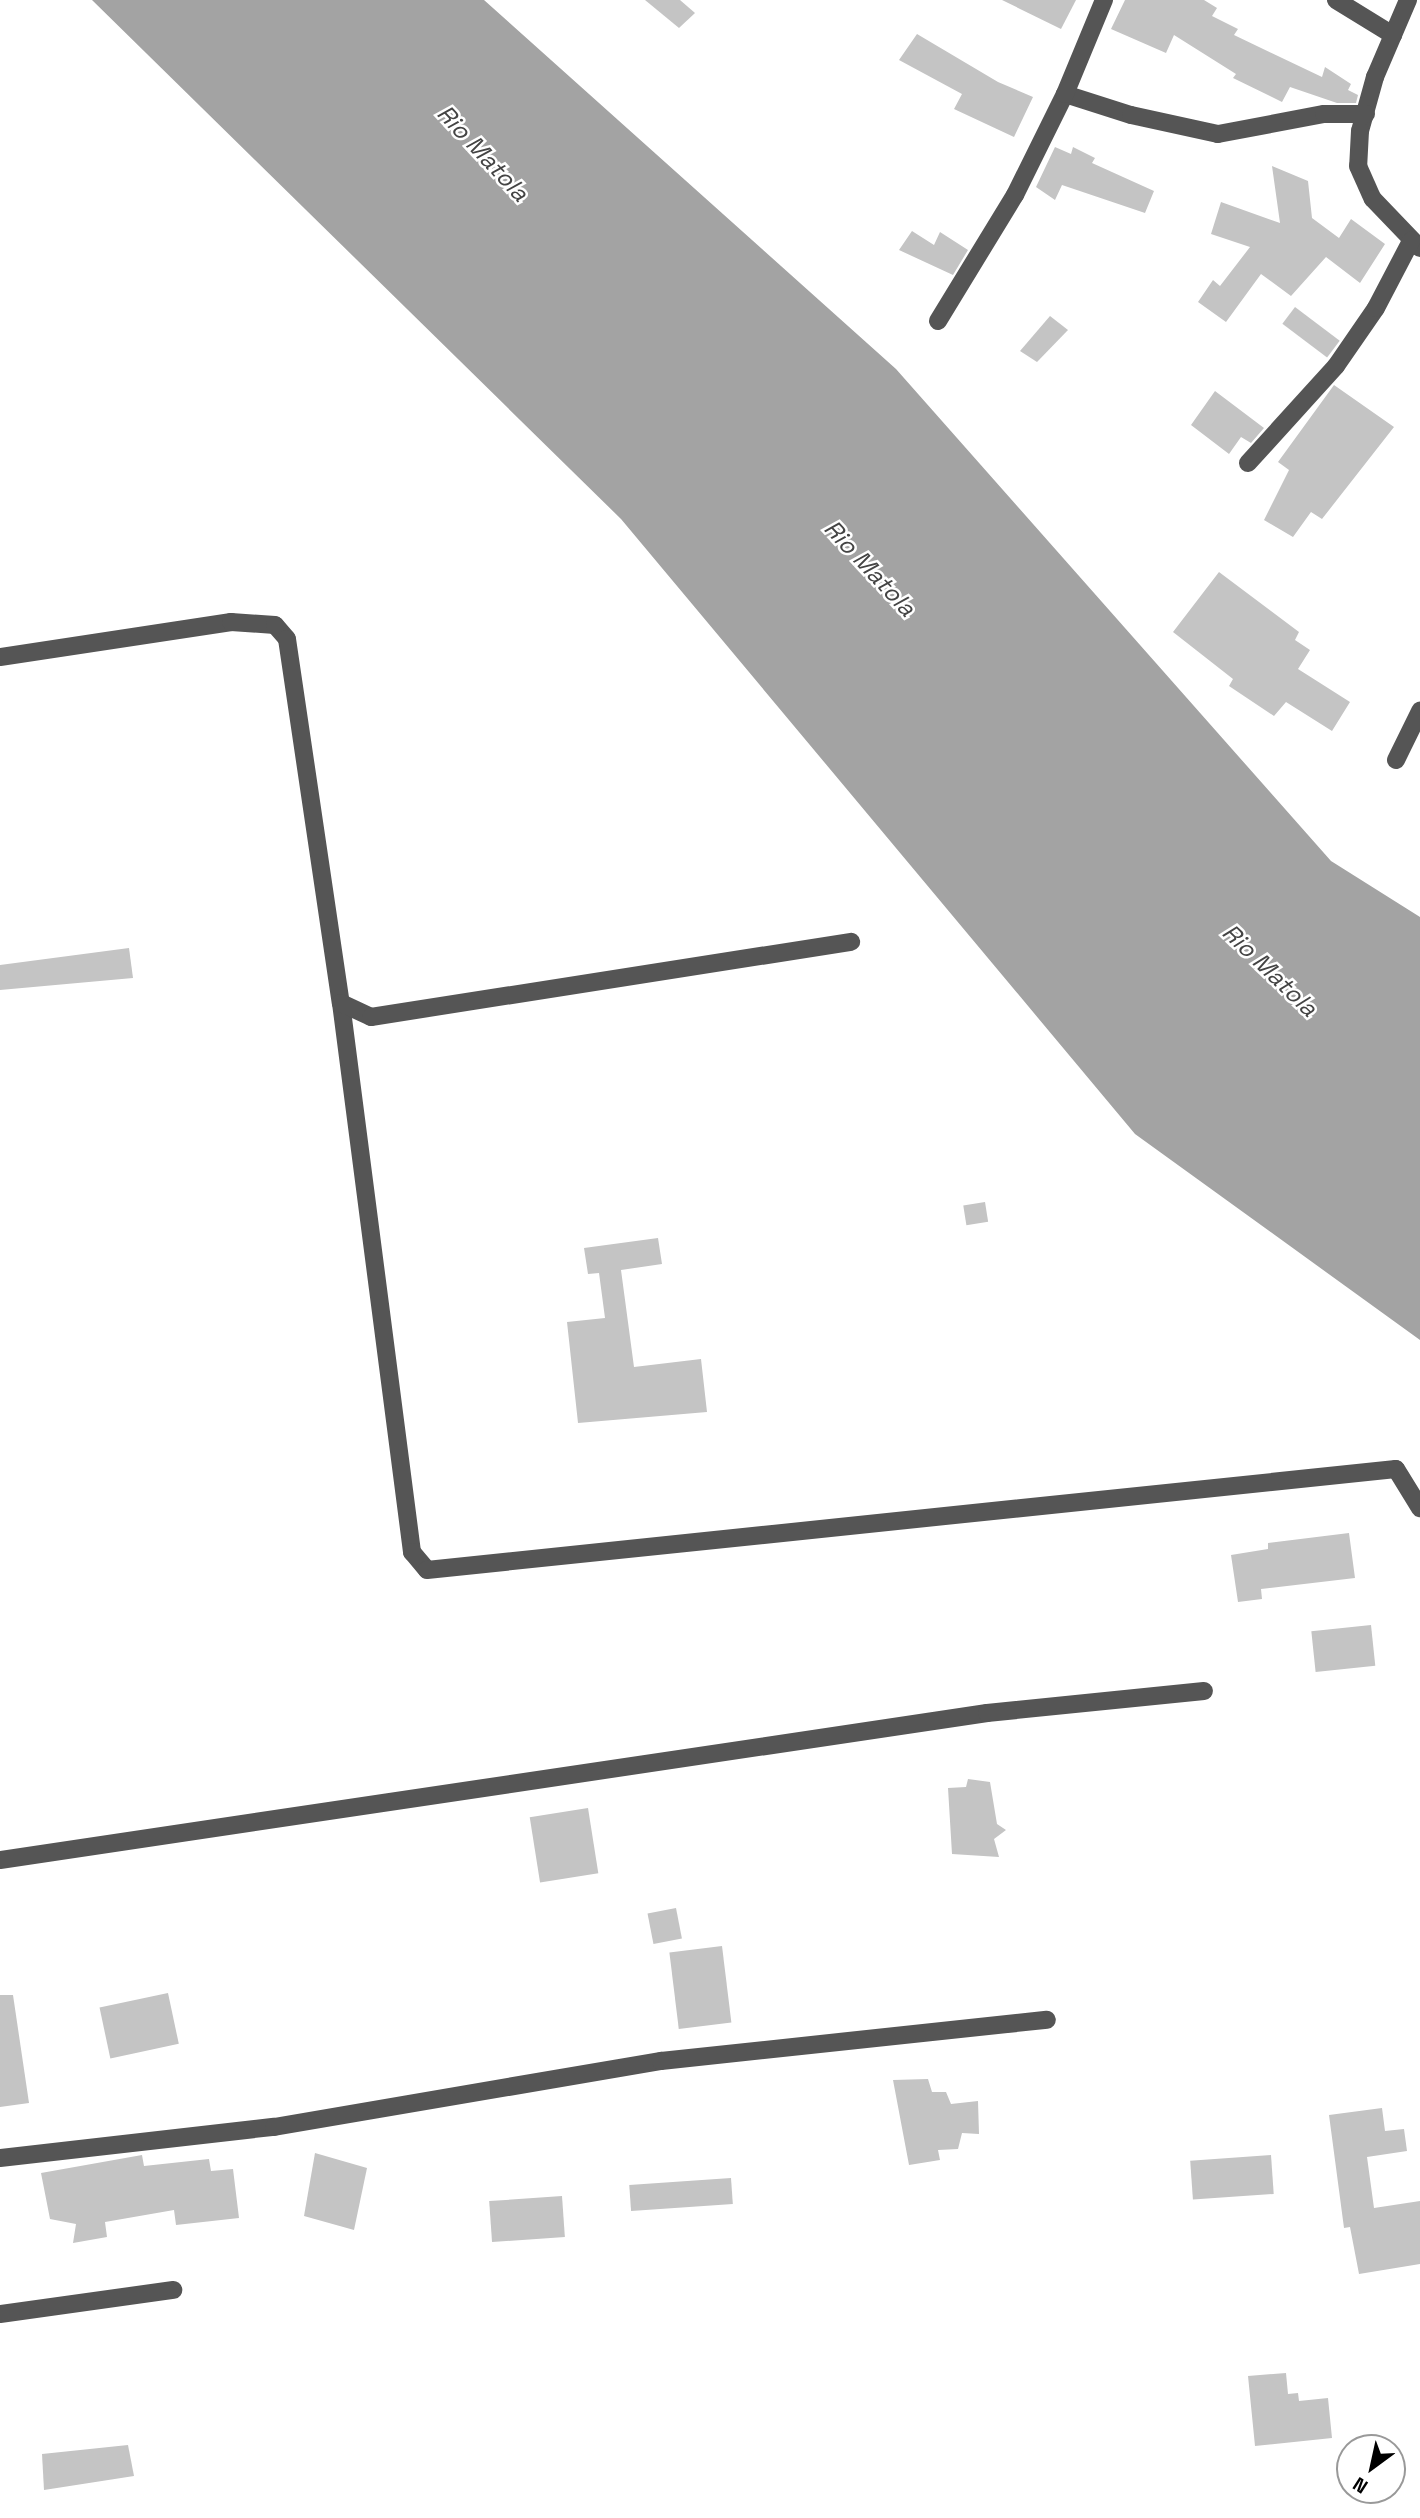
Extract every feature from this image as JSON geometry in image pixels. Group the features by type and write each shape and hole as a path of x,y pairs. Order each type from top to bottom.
{"street":[{"path":"938,321 1015,195 1065,94 1104,0"},
{"path":"1336,0 1393,35"},
{"path":"1248,463 1336,366 1415,245 1364,183 1359,146 1366,114 1408,0"},
{"path":"1065,94 1131,115 1218,134 1324,114 1366,114"},
{"path":"0,657 231,622 275,625 287,639 341,1003 412,1552 427,1570 1396,1469 1420,1508"},
{"path":"1396,760 1420,711"},
{"path":"341,1003 371,1017 851,942"},
{"path":"0,1860 987,1713 1204,1691"},
{"path":"0,2158 274,2127 661,2061 1047,2020"},
{"path":"0,2314 173,2290"}],"water":[{"name":"Rio Matola","path":"92,0 484,0 896,369 1331,861 1420,917 1420,1340 1135,1134 621,519"}],"building":[{"path":"645,0 680,0 695,13 679,28"},
{"path":"1002,0 1076,0 1061,29"},
{"path":"1125,0 1204,0 1217,8 1212,16 1238,29 1234,35 1322,77 1325,67 1351,84 1348,90 1358,95 1356,103 1337,103 1290,87 1282,102 1233,78 1236,74 1174,35 1166,53 1111,29"},
{"path":"917,34 998,82 1033,97 1014,137 954,109 962,94 899,60"},
{"path":"1055,147 1071,154 1073,147 1095,158 1092,163 1154,191 1145,213 1062,185 1055,200 1036,187"},
{"path":"1272,166 1308,181 1312,218 1339,238 1351,219 1385,244 1360,283 1326,257 1291,296 1261,274 1226,322 1198,302 1213,280 1220,286 1250,247 1211,234 1221,202 1280,223"},
{"path":"912,231 934,245 940,232 968,250 953,275 899,250"},
{"path":"1295,307 1340,341 1327,357 1282,324"},
{"path":"1050,316 1068,330 1037,362 1020,351"},
{"path":"1334,385 1394,427 1322,519 1311,512 1293,537 1264,520 1289,470 1278,462"},
{"path":"1215,391 1264,428 1251,443 1241,437 1229,454 1191,425"},
{"path":"1219,572 1299,632 1295,640 1310,650 1298,669 1350,702 1332,731 1286,702 1274,716 1229,686 1233,679 1173,632"},
{"path":"129,948 133,978 0,990 0,965"},
{"path":"985,1202 988,1222 966,1225 963,1205"},
{"path":"658,1238 662,1264 621,1270 634,1367 701,1359 707,1412 578,1423 567,1322 605,1318 599,1273 588,1274 584,1248"},
{"path":"1349,1533 1355,1578 1261,1589 1262,1599 1238,1602 1231,1555 1268,1549 1268,1543"},
{"path":"1371,1625 1375,1666 1316,1672 1311,1631"},
{"path":"968,1779 990,1782 997,1824 1006,1830 994,1839 999,1857 952,1854 948,1788 966,1787"},
{"path":"588,1808 598,1873 540,1882 530,1817"},
{"path":"676,1908 682,1938 653,1944 648,1914"},
{"path":"722,1946 731,2022 679,2029 669,1952"},
{"path":"168,1993 179,2044 110,2058 100,2008"},
{"path":"0,1995 13,1995 29,2103 0,2107"},
{"path":"928,2079 932,2092 946,2092 951,2104 978,2101 979,2134 962,2133 958,2149 938,2150 940,2160 909,2165 893,2080"},
{"path":"1382,2108 1385,2131 1404,2129 1407,2151 1367,2157 1374,2208 1420,2201 1420,2264 1359,2274 1350,2227 1344,2228 1329,2115"},
{"path":"315,2153 367,2168 354,2230 304,2216"},
{"path":"142,2155 144,2166 209,2159 211,2171 233,2169 239,2218 176,2225 174,2210 105,2222 107,2237 73,2243 76,2224 50,2219 41,2173"},
{"path":"1271,2155 1274,2194 1193,2200 1190,2161"},
{"path":"731,2178 733,2204 631,2211 629,2185"},
{"path":"562,2196 565,2237 492,2242 489,2201"},
{"path":"1286,2373 1288,2394 1298,2393 1299,2401 1328,2398 1332,2438 1255,2446 1248,2376"},
{"path":"128,2445 134,2476 44,2490 42,2454"}]}
